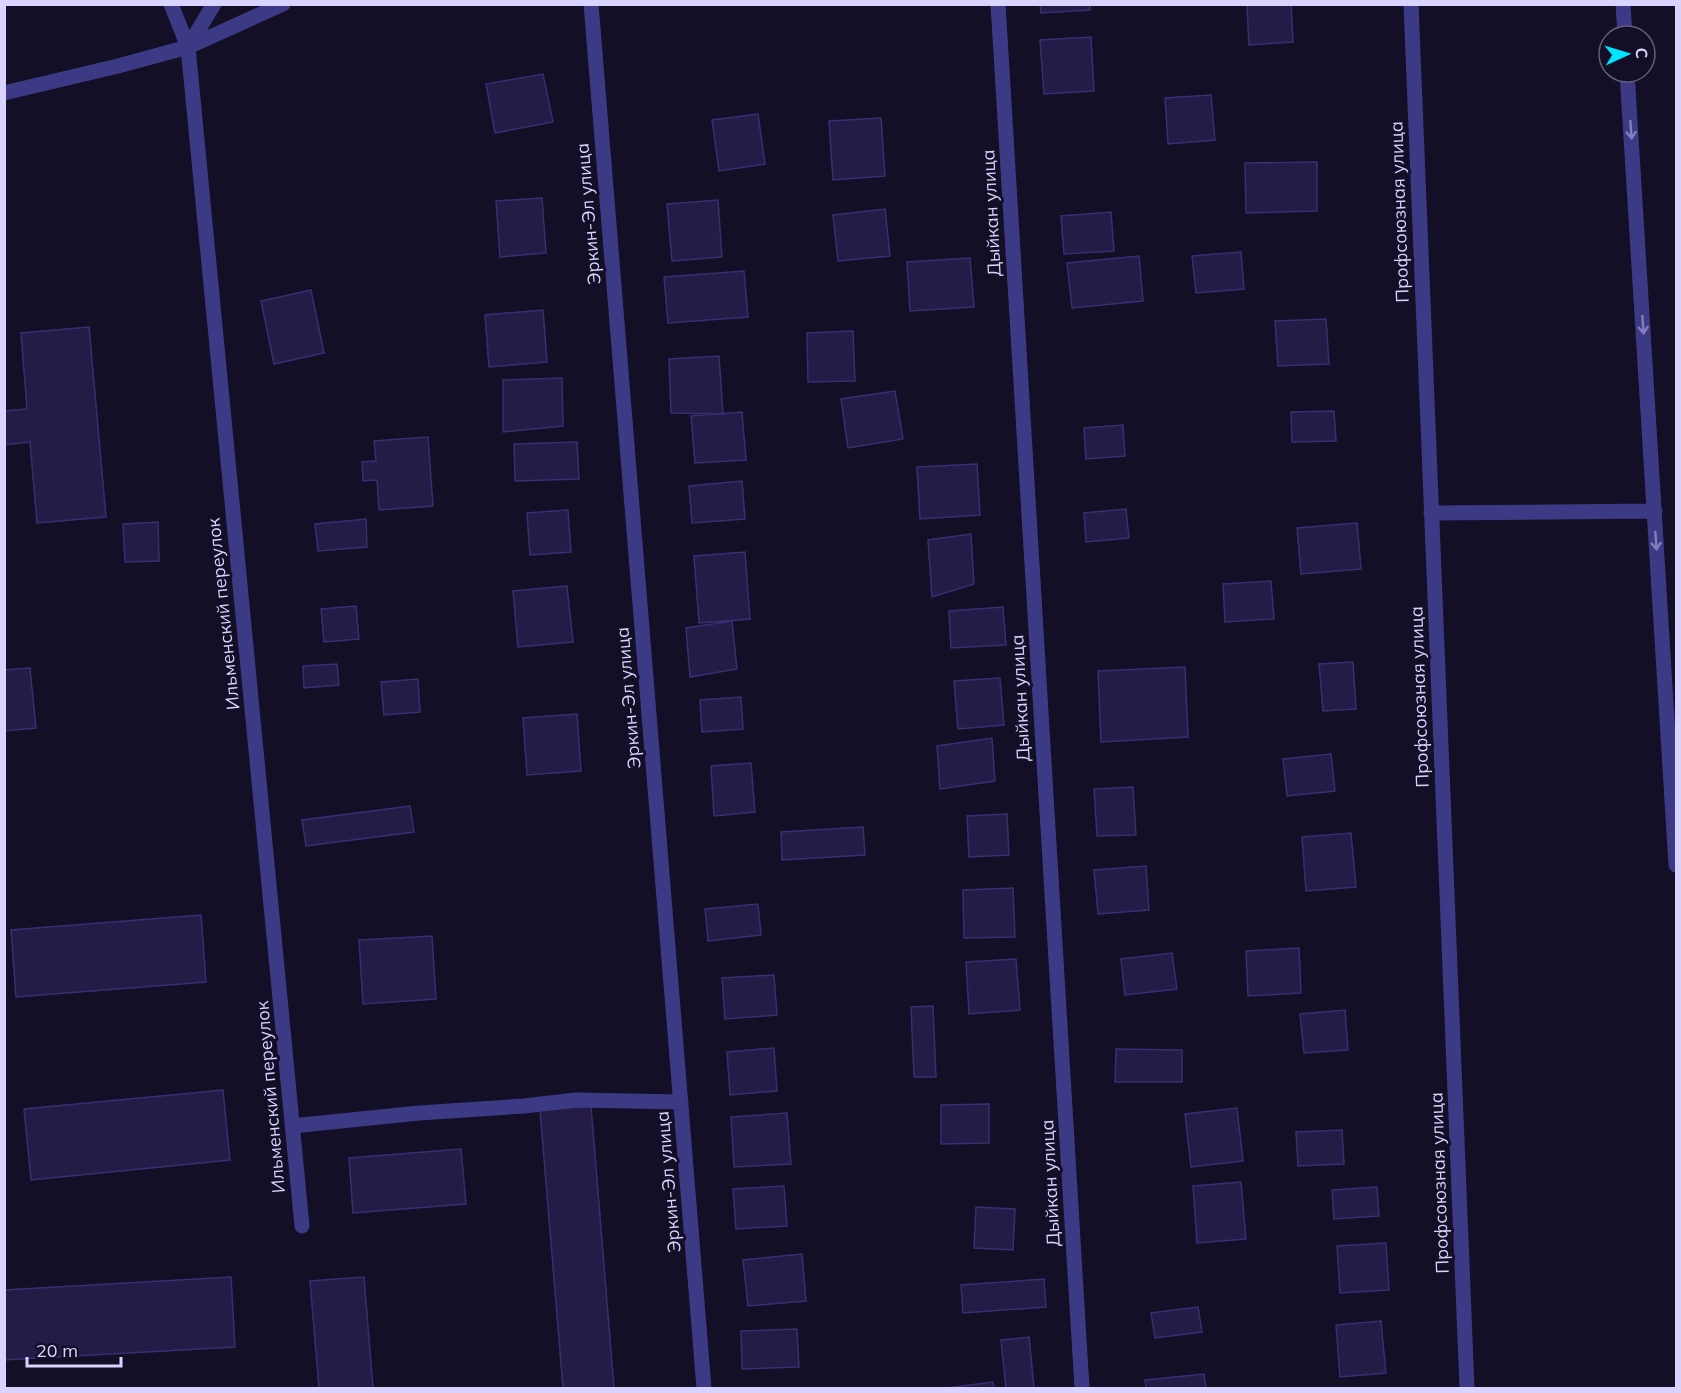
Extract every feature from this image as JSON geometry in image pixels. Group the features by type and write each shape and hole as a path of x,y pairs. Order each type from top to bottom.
{"street":[{"name":"Ильменский переулок","path":"171,4 188,47 302,1226"},
{"path":"188,47 214,4"},
{"path":"4,93 188,47 283,4"},
{"name":"Эркин-Эл улица","path":"591,4 704,1389"},
{"name":"Дыйкан улица","path":"998,4 1082,1389"},
{"name":"Профсоюзная улица","path":"1411,4 1467,1389"},
{"path":"1623,4 1624,24"},
{"path":"1628,84 1677,865"},
{"path":"1431,513 1655,511"},
{"path":"292,1126 576,1100 681,1102"}],"building":[{"path":"1040,4 1090,4 1090,10 1041,13"},
{"path":"1247,4 1291,4 1293,42 1249,45"},
{"path":"1091,37 1094,91 1044,94 1040,40"},
{"path":"543,74 553,122 495,133 486,84"},
{"path":"1211,95 1215,140 1168,144 1165,98"},
{"path":"758,114 765,164 719,171 712,120"},
{"path":"881,118 885,176 833,180 829,121"},
{"path":"1317,162 1317,211 1246,213 1245,163"},
{"path":"542,198 546,253 500,257 496,201"},
{"path":"718,200 722,257 672,261 667,204"},
{"path":"885,209 890,256 838,261 833,215"},
{"path":"1111,212 1114,251 1064,254 1061,216"},
{"path":"1241,252 1244,289 1196,293 1192,256"},
{"path":"1139,256 1143,301 1072,308 1067,263"},
{"path":"970,258 974,307 910,311 907,262"},
{"path":"744,271 748,317 668,323 664,277"},
{"path":"311,290 324,353 274,364 261,301"},
{"path":"543,310 547,362 489,367 485,315"},
{"path":"1326,319 1329,364 1278,366 1275,321"},
{"path":"89,327 106,517 37,523 30,442 4,445 4,411 27,409 21,333"},
{"path":"853,331 855,381 808,382 807,333"},
{"path":"719,356 723,414 671,413 669,359"},
{"path":"562,378 563,426 503,432 503,380"},
{"path":"895,391 903,439 848,448 841,399"},
{"path":"1334,411 1336,441 1292,442 1291,412"},
{"path":"742,412 746,460 695,463 691,416"},
{"path":"1123,425 1125,456 1086,459 1084,428"},
{"path":"428,437 433,506 379,510 377,480 363,481 362,462 376,461 374,441"},
{"path":"577,442 579,479 515,481 514,444"},
{"path":"977,464 980,515 920,519 917,467"},
{"path":"742,481 745,519 692,523 689,486"},
{"path":"1126,509 1129,538 1086,542 1084,513"},
{"path":"568,510 571,552 530,555 527,513"},
{"path":"366,519 367,547 318,551 315,524"},
{"path":"158,522 159,561 125,562 123,524"},
{"path":"1357,523 1361,569 1301,574 1297,528"},
{"path":"971,534 974,584 932,597 928,540"},
{"path":"745,552 750,619 699,623 694,556"},
{"path":"1271,581 1274,619 1225,622 1223,584"},
{"path":"567,586 573,642 518,647 513,591"},
{"path":"356,606 359,639 324,642 321,609"},
{"path":"1003,607 1006,645 951,648 949,611"},
{"path":"732,621 737,669 690,677 686,628"},
{"path":"1353,662 1356,709 1323,711 1319,664"},
{"path":"337,664 339,685 304,688 303,666"},
{"path":"1185,667 1188,737 1101,742 1098,671"},
{"path":"30,668 36,728 4,731 4,670"},
{"path":"1000,678 1004,725 958,729 954,681"},
{"path":"418,679 420,712 384,715 381,682"},
{"path":"741,697 743,729 702,732 700,700"},
{"path":"577,714 581,771 527,775 523,718"},
{"path":"992,738 995,781 940,789 937,746"},
{"path":"1331,754 1335,791 1287,796 1283,759"},
{"path":"751,763 755,812 714,816 711,766"},
{"path":"1133,787 1136,835 1097,836 1094,789"},
{"path":"410,806 414,832 306,846 302,820"},
{"path":"1007,814 1009,855 969,857 967,816"},
{"path":"863,827 865,855 782,860 781,832"},
{"path":"1351,833 1356,887 1306,891 1302,837"},
{"path":"1146,866 1149,910 1098,914 1094,870"},
{"path":"1013,888 1015,937 964,938 963,890"},
{"path":"758,904 761,935 708,941 705,909"},
{"path":"201,915 206,982 16,997 11,930"},
{"path":"432,936 436,999 363,1004 359,940"},
{"path":"1299,948 1301,993 1248,996 1246,951"},
{"path":"1172,953 1177,989 1125,995 1121,959"},
{"path":"1016,959 1020,1010 969,1014 966,962"},
{"path":"774,975 777,1015 725,1019 722,978"},
{"path":"933,1006 936,1077 914,1077 911,1007"},
{"path":"1345,1010 1348,1050 1304,1053 1300,1014"},
{"path":"774,1048 777,1091 730,1095 727,1052"},
{"path":"1116,1049 1182,1050 1182,1082 1115,1082"},
{"path":"223,1090 230,1160 31,1180 24,1109"},
{"path":"989,1104 989,1143 941,1144 941,1105"},
{"path":"591,1106 614,1388 563,1388 540,1110"},
{"path":"1237,1108 1243,1161 1191,1167 1185,1114"},
{"path":"787,1113 791,1164 734,1167 731,1117"},
{"path":"1342,1130 1344,1164 1298,1166 1296,1132"},
{"path":"461,1149 466,1204 353,1213 349,1158"},
{"path":"1241,1182 1246,1239 1197,1243 1193,1186"},
{"path":"784,1186 787,1226 736,1229 733,1189"},
{"path":"1377,1187 1379,1216 1334,1219 1332,1190"},
{"path":"976,1207 1015,1209 1013,1250 974,1248"},
{"path":"1386,1243 1389,1290 1340,1293 1337,1246"},
{"path":"802,1254 806,1301 748,1306 743,1260"},
{"path":"231,1277 235,1347 4,1360 4,1290"},
{"path":"364,1277 373,1388 319,1388 310,1281"},
{"path":"1044,1279 1046,1307 963,1313 961,1285"},
{"path":"1198,1307 1202,1332 1155,1338 1151,1313"},
{"path":"1381,1321 1386,1373 1340,1377 1336,1325"},
{"path":"797,1329 799,1367 742,1369 741,1331"},
{"path":"1029,1337 1034,1388 1006,1388 1001,1340"},
{"path":"1204,1374 1206,1388 1146,1388 1145,1380"},
{"path":"993,1382 994,1388 946,1388"}]}
